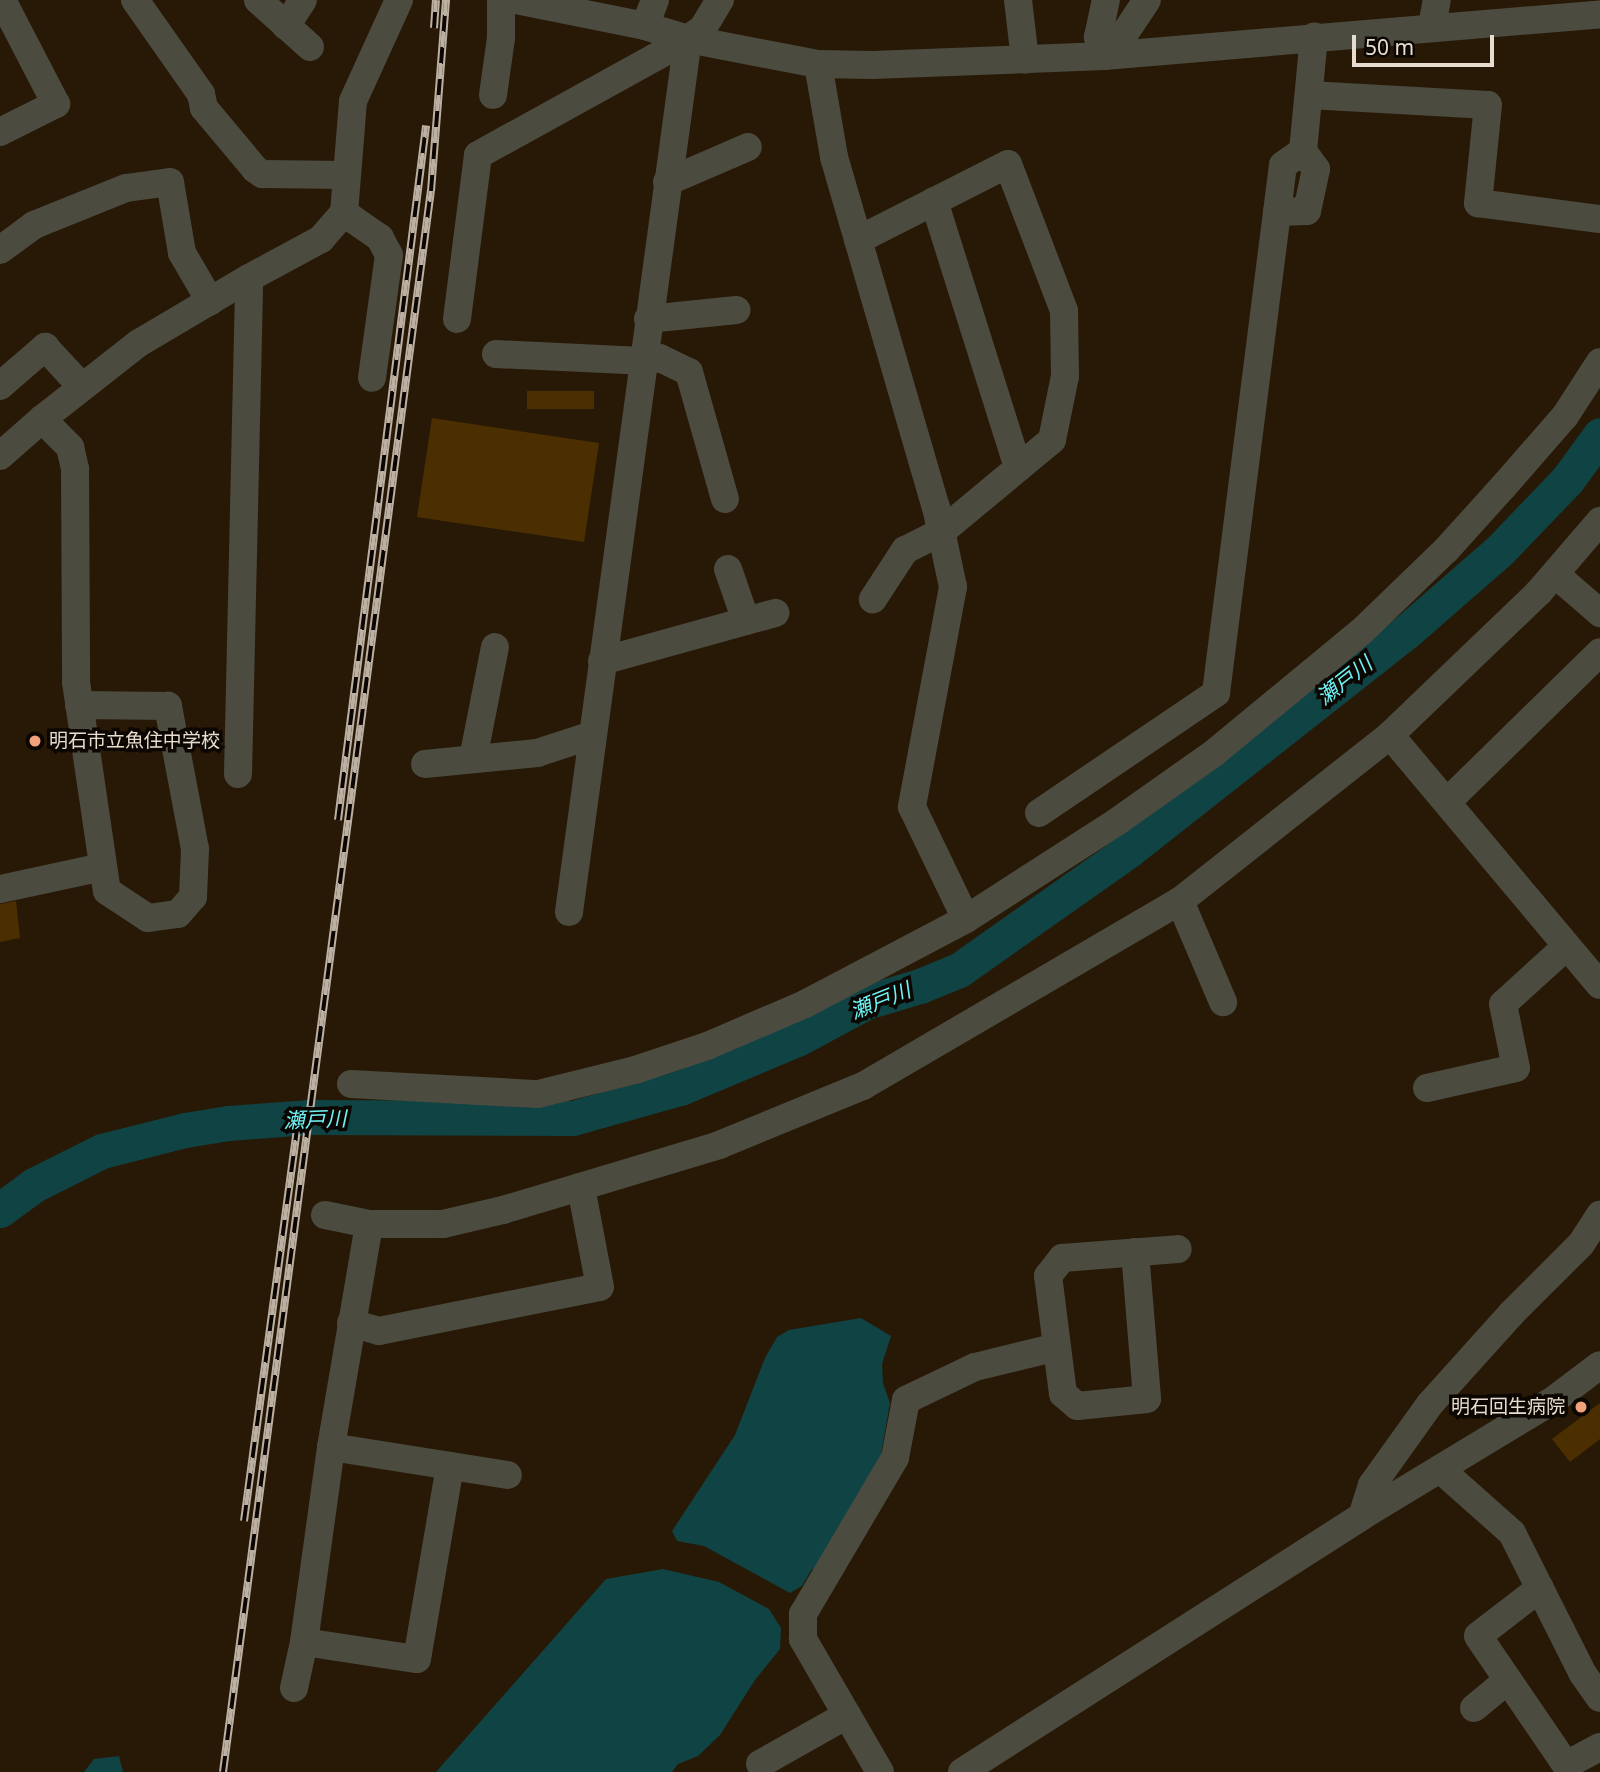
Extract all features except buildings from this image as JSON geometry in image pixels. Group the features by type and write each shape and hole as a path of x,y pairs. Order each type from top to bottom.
{"street":[{"path":"0,132 56,104 2,0"},
{"path":"135,0 201,94 204,108 255,169 262,174 346,175"},
{"path":"258,0 310,47"},
{"path":"286,26 303,0"},
{"path":"0,456 42,419 139,343 321,239 344,213 354,101 399,0"},
{"path":"493,95 501,38 500,0"},
{"path":"516,0 650,13 688,39 818,64 919,65 1104,56 1600,14"},
{"path":"457,319 478,155 688,39 703,28 720,0"},
{"path":"1018,0 1025,60"},
{"path":"1104,56 1098,37 1106,0"},
{"path":"1104,56 1123,36 1147,0"},
{"path":"1433,27 1437,0"},
{"path":"1039,813 1216,693 1283,165 1303,151 1314,37"},
{"path":"569,912 688,39"},
{"path":"818,64 834,157 942,532 953,587 912,807 966,919"},
{"path":"1309,95 1488,105 1478,202 1600,219"},
{"path":"667,182 748,147"},
{"path":"858,240 1008,164 1064,311 1065,376 1052,440 942,532 905,550 873,599"},
{"path":"0,250 34,225 126,188 170,182 182,253 210,301"},
{"path":"934,201 1018,468"},
{"path":"344,213 380,238 388,255 372,377"},
{"path":"238,774 249,278"},
{"path":"648,319 737,310"},
{"path":"0,386 45,347 82,387"},
{"path":"496,354 642,361 660,358 689,372 725,499"},
{"path":"351,1084 538,1094 635,1070 707,1046 805,1004 966,919 1118,821 1214,753 1361,632 1446,550 1503,487 1565,416 1600,362"},
{"path":"42,419 70,447 75,469 76,682 79,705 103,867 107,891 148,918 178,914 193,897 195,849 168,706 79,705"},
{"path":"325,1215 369,1224 443,1224 581,1187 719,1145 863,1086 1180,901 1391,735 1555,574 1600,521"},
{"path":"728,569 746,621"},
{"path":"1555,574 1600,613"},
{"path":"602,661 775,613"},
{"path":"473,760 495,647"},
{"path":"1447,802 1600,652"},
{"path":"425,764 537,753 592,735"},
{"path":"1391,735 1600,985"},
{"path":"0,889 103,867"},
{"path":"1180,901 1223,1002"},
{"path":"1427,1088 1516,1068 1503,1004 1567,946"},
{"path":"351,1323 379,1331 600,1287 581,1187"},
{"path":"1362,1516 1372,1485 1430,1404 1511,1314 1581,1244 1600,1214"},
{"path":"294,1688 304,1643 331,1447 369,1224"},
{"path":"1135,1252 1147,1399 1077,1406 1063,1394 1048,1276 1062,1258 1135,1252 1178,1249"},
{"path":"880,1772 803,1639 803,1614 895,1458 906,1400 975,1367 1057,1347"},
{"path":"962,1772 1362,1516 1555,1399 1600,1365"},
{"path":"331,1447 508,1475"},
{"path":"304,1643 417,1659 450,1466"},
{"path":"1440,1469 1512,1533 1583,1674 1600,1698"},
{"path":"1540,1588 1478,1636 1566,1765 1600,1747"},
{"path":"1474,1708 1508,1680"},
{"path":"758,1760 847,1715"}],"water":[{"path":"861,1318 891,1336 882,1364 883,1383 890,1403 880,1460 819,1571 812,1569 802,1586 790,1593 704,1546 677,1541 672,1531 735,1435 765,1358 777,1337 789,1330"},
{"path":"663,1569 719,1582 769,1609 781,1628 780,1649 755,1680 720,1735 698,1756 678,1764 672,1772 436,1772 606,1579"},
{"path":"119,1756 123,1772 84,1772 94,1759"}],"waterway":[{"name":"瀬戸川","path":"0,1210 34,1185 102,1151 185,1130 228,1123 307,1117 573,1118 680,1088 799,1038 866,1002 920,986 959,970 1129,850 1406,632 1500,550 1568,479 1600,435"}],"railway":[{"path":"434,28 436,0"},
{"path":"223,1772 431,191 446,0"},
{"path":"338,820 426,126"},
{"path":"244,1521 298,1122"}],"place":[{"name":"明石市立魚住中学校","path":"35,741"},
{"name":"明石回生病院","path":"1581,1407"}]}
